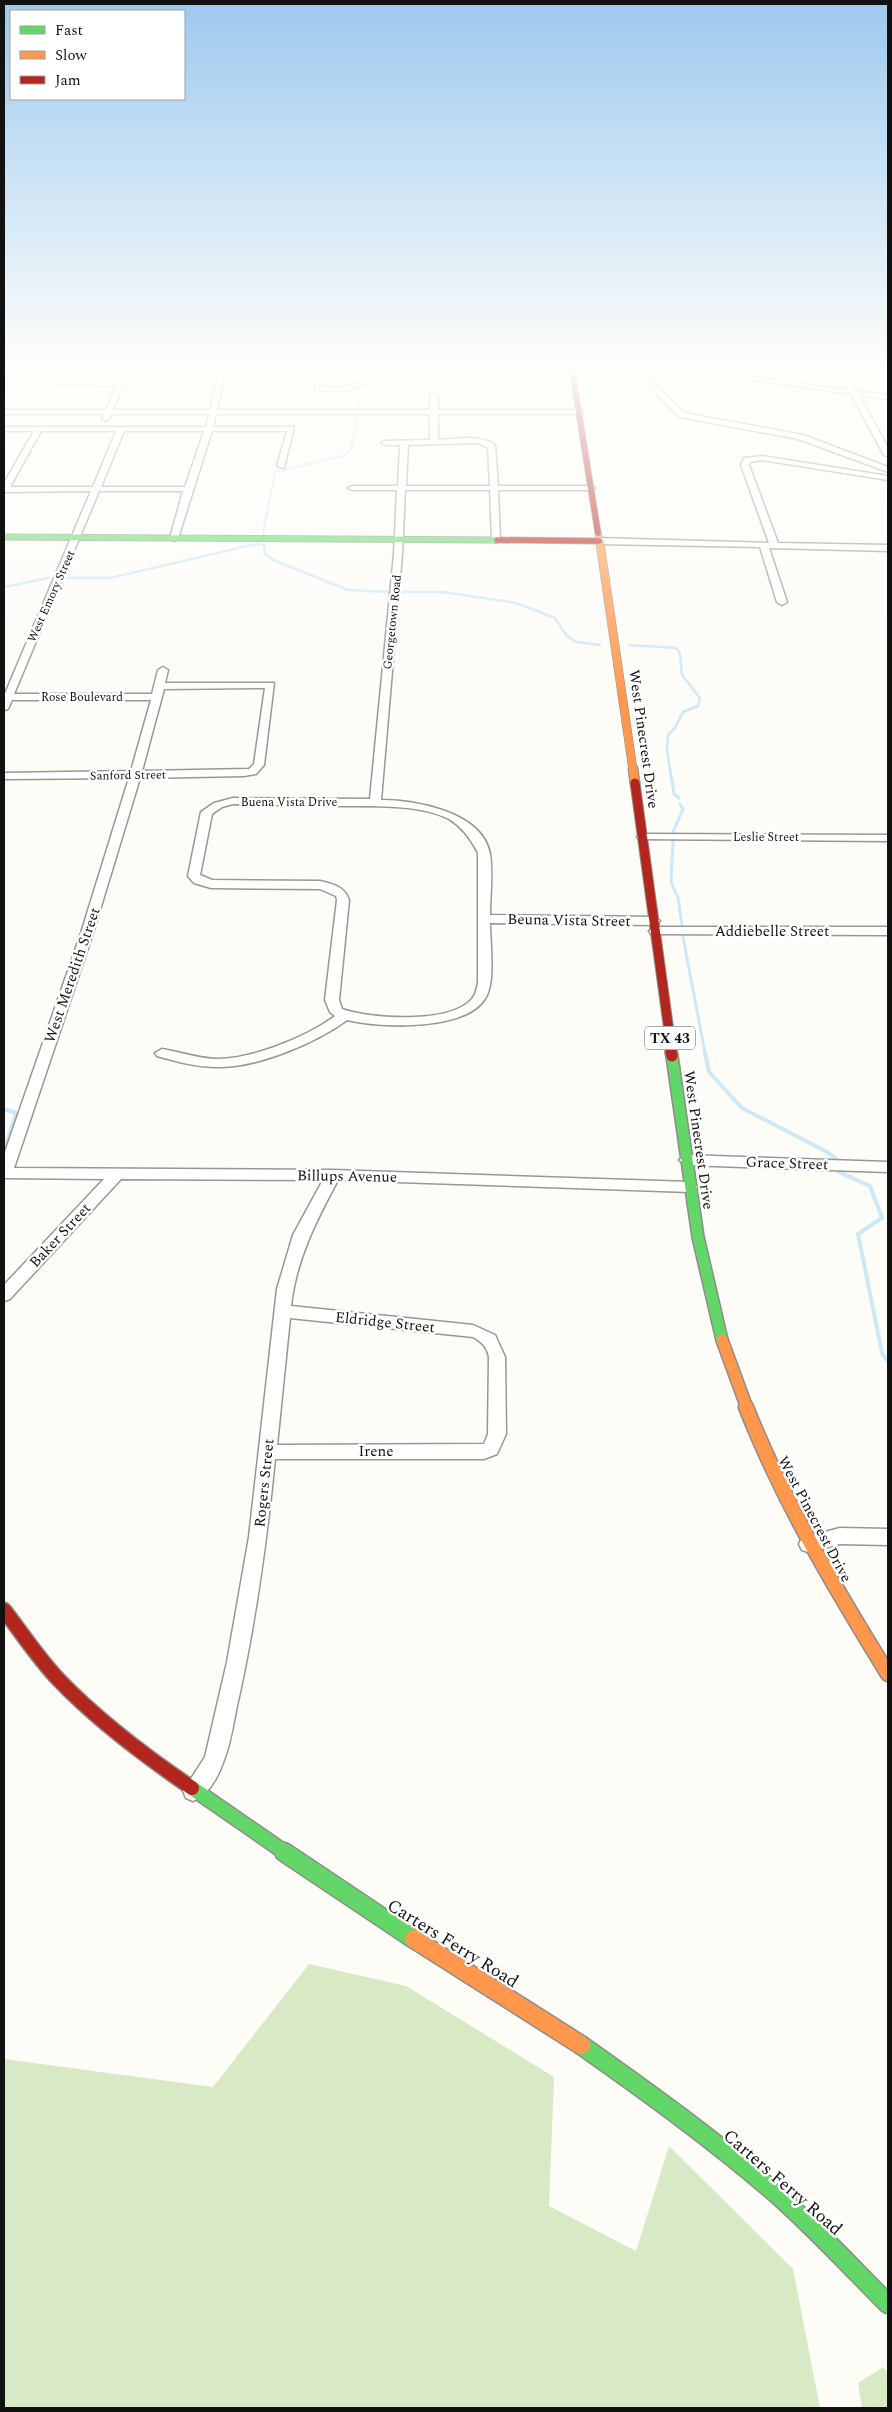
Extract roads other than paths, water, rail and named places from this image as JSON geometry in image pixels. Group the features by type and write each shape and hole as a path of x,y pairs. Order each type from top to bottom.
{"main road":[{"name":"West Pinecrest Drive","path":"589,477 643,837 686,1160 711,1299 738,1390 767,1462 808,1544 888,1674"},
{"path":"4,537 599,541"},
{"name":"Carters Ferry Road","path":"4,1610 32,1648 85,1706 142,1754 365,1908 571,2038 627,2077 726,2154 805,2220 888,2304"}],"street":[{"path":"11,477 4,489 188,489"},
{"name":"West Emory Street","path":"6,702 102,477"},
{"path":"174,538 192,477"},
{"name":"Georgetown Road","path":"375,802 399,540 402,477"},
{"path":"493,477 496,540"},
{"path":"750,477 775,546"},
{"path":"352,488 591,488"},
{"path":"599,541 888,548"},
{"path":"764,546 782,602"},
{"name":"West Meredith Street","path":"4,1173 87,933 148,734 163,670"},
{"name":"Rose Boulevard","path":"6,702 270,685 259,765 252,772"},
{"name":"Sanford Street","path":"4,776 252,772"},
{"name":"Buena Vista Drive","path":"234,801 375,802 406,805 438,812 457,820 473,833 484,853 484,987 481,996 470,1008 441,1017 387,1021 361,1020 344,1015 334,1008 332,1000 343,900 338,891 315,884 211,884 198,880 193,872 205,816 210,809 218,805 234,801"},
{"name":"Leslie Street","path":"643,837 888,838"},
{"name":"Beuna Vista Street","path":"484,919 654,926"},
{"name":"Addiebelle Street","path":"654,926 888,931"},
{"path":"162,1053 216,1063 240,1061 324,1029 344,1015"},
{"name":"Grace Street","path":"686,1160 888,1167"},
{"name":"Billups Avenue","path":"4,1173 333,1175 690,1187"},
{"name":"Baker Street","path":"4,1295 117,1174"},
{"name":"Rogers Street","path":"193,1791 209,1771 215,1758 235,1671 257,1545 282,1311 290,1270 299,1241 333,1175"},
{"name":"Eldridge Street","path":"282,1311 473,1331 488,1337 496,1350 497,1356 497,1434 491,1449 484,1452"},
{"name":"Irene","path":"268,1452 484,1452"},
{"path":"808,1544 840,1536 888,1537"}],"waterway":[{"path":"263,534 274,477"},
{"path":"68,578 110,578 260,543"},
{"path":"259,545 264,545 265,554 273,560 348,590 389,592"},
{"path":"4,587 49,578"},
{"path":"400,592 443,592 516,603 555,618 567,636 577,642 600,645"},
{"path":"629,645 677,648 680,654 682,675 700,698 698,706 683,712 675,728 668,735 667,750 670,770"},
{"path":"670,769 674,794 679,798"},
{"path":"673,832 683,809 680,804"},
{"path":"673,841 671,882 678,898 682,925"},
{"path":"683,937 705,1053"},
{"path":"705,1052 709,1072 742,1108 827,1152 836,1159"},
{"path":"4,1109 16,1113 4,1151"},
{"path":"839,1172 870,1186 882,1218 858,1234 882,1353 888,1362"}]}
